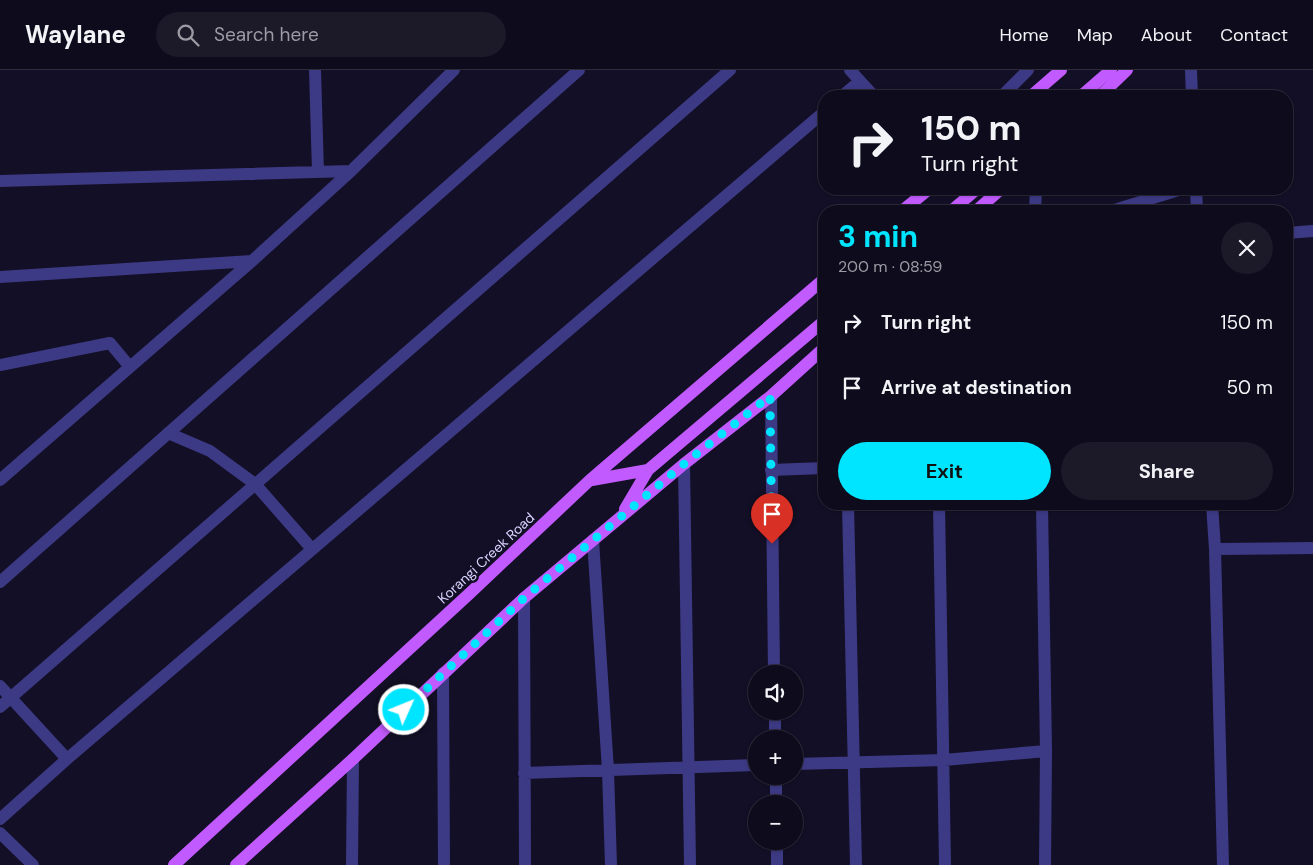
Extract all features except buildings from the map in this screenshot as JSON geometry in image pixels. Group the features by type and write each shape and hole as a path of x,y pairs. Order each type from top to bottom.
{"main road":[{"path":"1038,90 1061,70"},
{"path":"1101,70 1104,90"},
{"path":"1088,90 1111,70"},
{"path":"1106,90 1127,70"},
{"path":"909,205 921,195"},
{"path":"959,205 970,195"},
{"path":"983,205 994,195"},
{"name":"Korangi Creek Road","path":"174,865 590,480 818,284"},
{"path":"620,518 648,470 818,326"},
{"path":"236,865 249,859 353,758 524,598 684,464 770,396 818,353"},
{"path":"590,480 648,470"}],"street":[{"path":"316,70 318,172"},
{"path":"0,480 252,262 352,171 454,70"},
{"path":"0,582 578,70"},
{"path":"0,707 730,70"},
{"path":"850,70 868,90"},
{"path":"1008,90 1028,70"},
{"path":"1191,70 1192,90"},
{"path":"849,90 860,81"},
{"path":"0,819 67,759 818,117"},
{"path":"0,181 352,171"},
{"path":"1130,205 1163,195"},
{"path":"1293,232 1313,231"},
{"path":"0,277 252,262"},
{"path":"0,365 110,343 130,367"},
{"path":"770,396 774,665"},
{"path":"168,433 210,451 255,484 312,550"},
{"path":"684,464 690,865"},
{"path":"771,470 818,468"},
{"path":"848,510 856,865"},
{"path":"939,510 945,865"},
{"path":"1042,510 1046,865"},
{"path":"1212,510 1224,865"},
{"path":"593,540 608,770 611,865"},
{"path":"1215,549 1313,548"},
{"path":"524,598 525,865"},
{"path":"443,673 444,865"},
{"path":"0,686 67,759"},
{"path":"803,764 944,760 1046,751"},
{"path":"352,865 353,758"},
{"path":"524,773 748,765"},
{"path":"0,833 33,865"},
{"path":"777,850 777,865"}],"route":[{"path":"404,710 524,598 684,464 770,396 772,544"}]}
